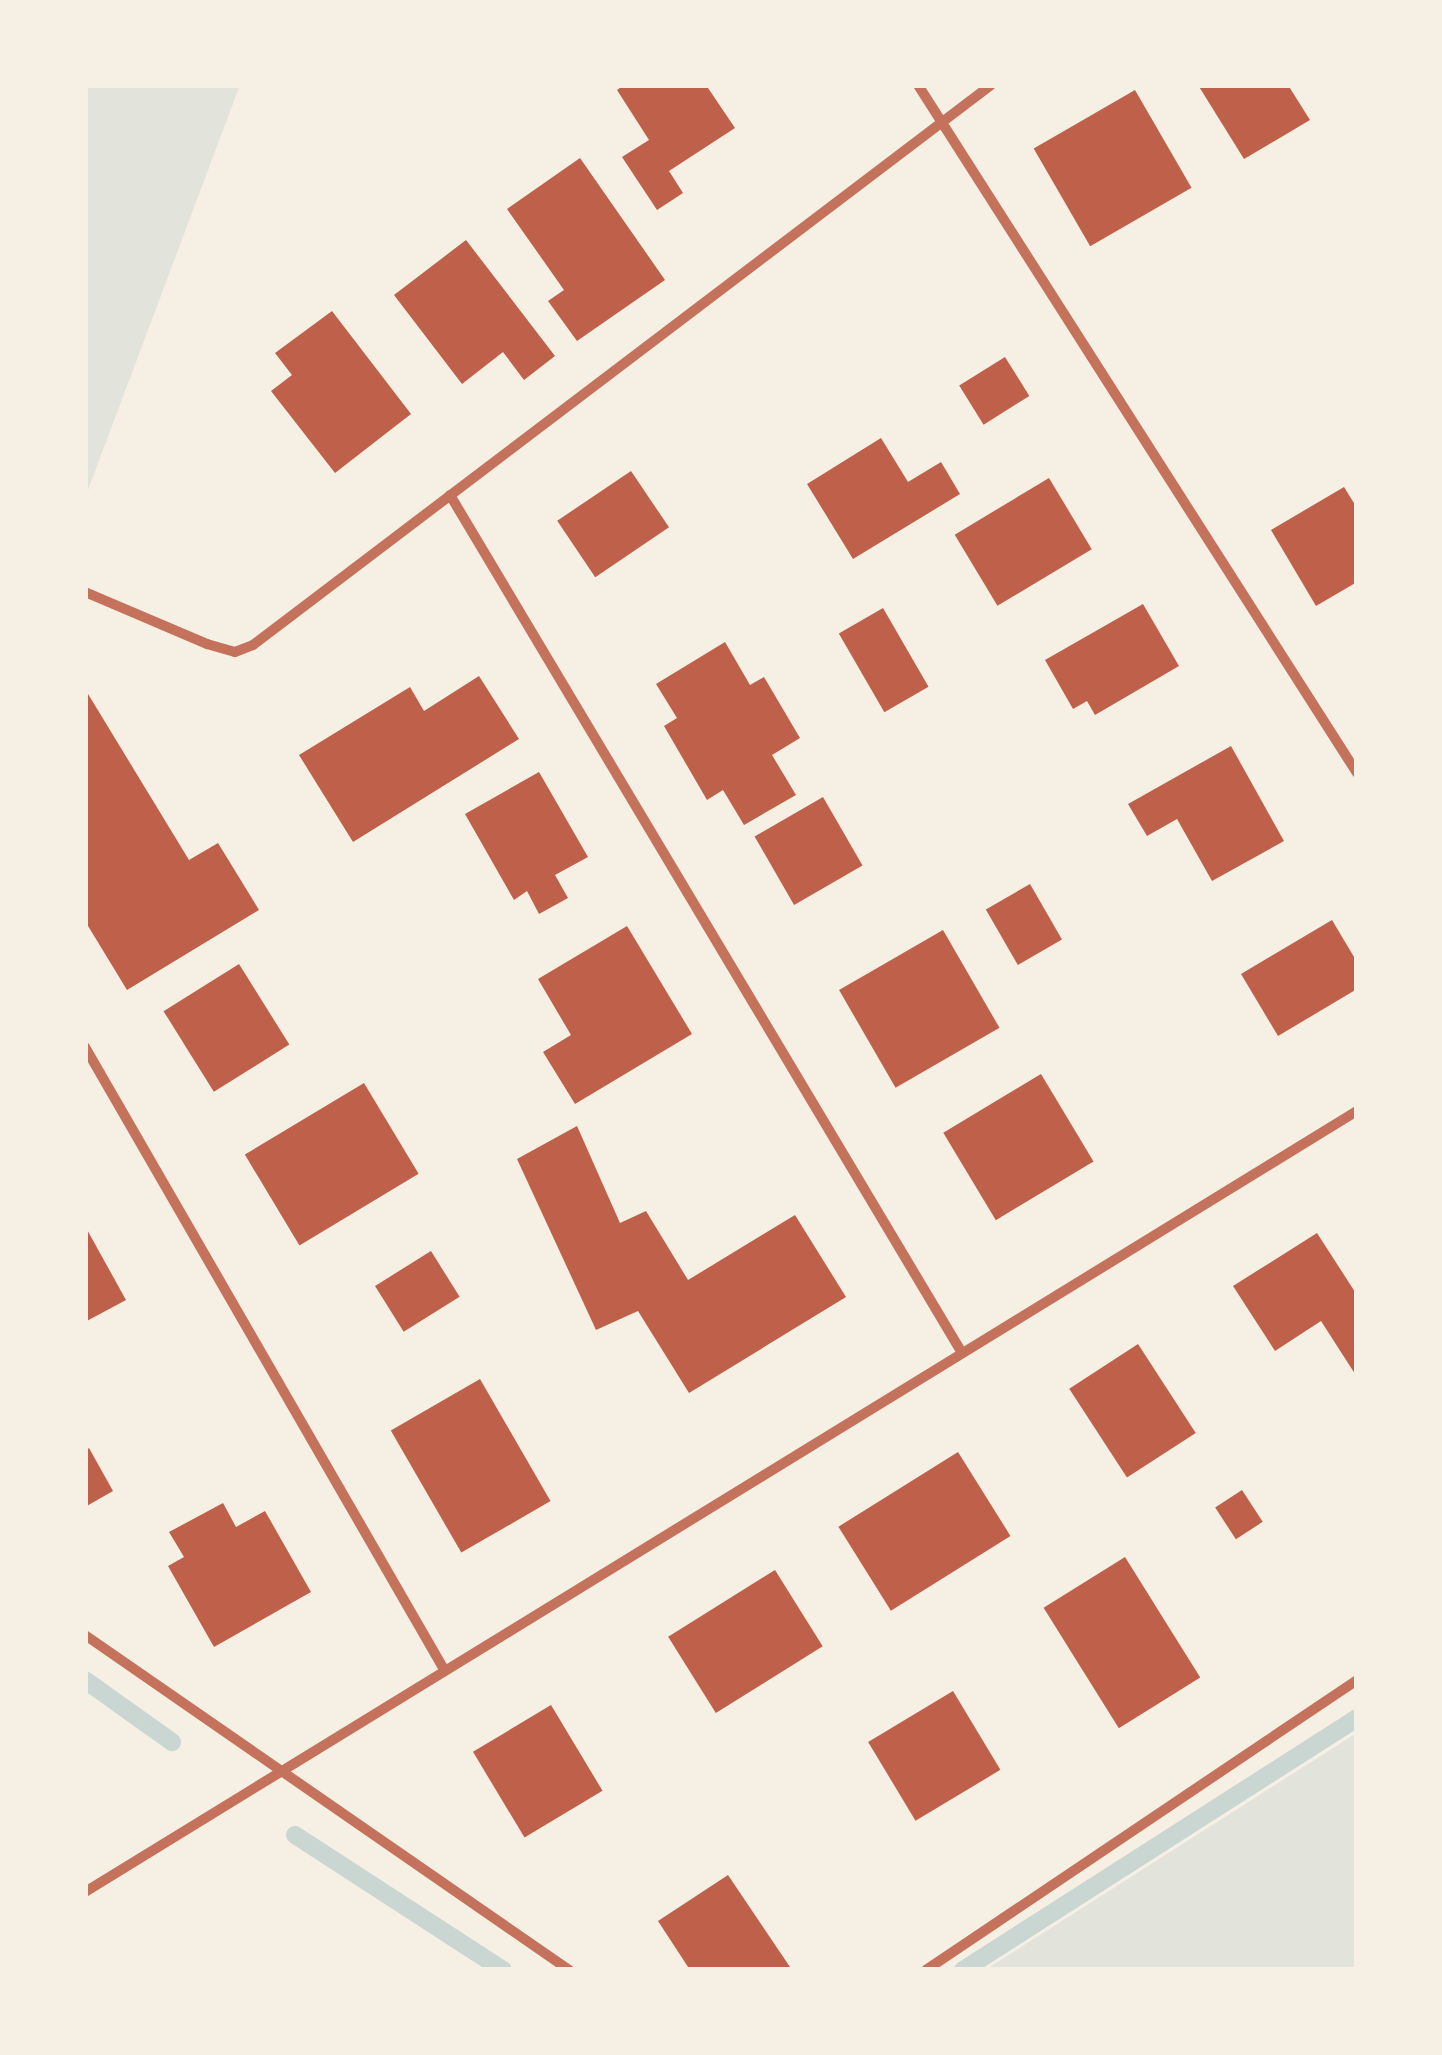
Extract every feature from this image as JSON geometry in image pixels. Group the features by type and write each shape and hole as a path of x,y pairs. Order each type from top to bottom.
{"street":[{"path":"918,85 1357,773"},
{"path":"85,592 235,652 253,645 991,85"},
{"path":"450,495 962,1353"},
{"path":"85,1047 445,1671"},
{"path":"85,1892 1357,1111"},
{"path":"85,1634 569,1970"},
{"path":"926,1970 1357,1680"}],"shaded area":[{"path":"85,85 240,85 85,498"},
{"path":"1357,1733 1357,1970 985,1970 1352,1736"}],"building":[{"path":"624,85 706,85 735,128 669,171 683,193 657,210 622,157 649,140 617,90"},
{"path":"1198,85 1288,85 1310,120 1244,159"},
{"path":"1135,90 1192,188 1090,246 1034,149"},
{"path":"580,158 665,280 577,341 548,301 564,290 507,209"},
{"path":"466,240 555,356 524,380 503,352 462,384 394,295"},
{"path":"332,311 411,414 335,473 271,391 292,375 275,353"},
{"path":"1005,357 1029,396 984,425 959,386"},
{"path":"881,438 908,482 941,462 960,494 853,559 807,484"},
{"path":"631,471 669,527 595,577 557,521"},
{"path":"1049,478 1092,549 997,606 955,535"},
{"path":"1344,487 1357,508 1357,582 1316,606 1271,530"},
{"path":"1143,604 1179,666 1095,715 1087,701 1073,709 1045,660"},
{"path":"883,608 928,687 884,712 839,634"},
{"path":"725,642 750,685 764,677 800,738 772,755 796,795 744,825 723,790 707,800 664,726 677,718 656,684"},
{"path":"479,676 519,739 353,842 299,755 410,687 424,711"},
{"path":"85,689 189,860 218,843 259,910 127,990 85,921"},
{"path":"1231,746 1284,841 1212,881 1177,819 1147,836 1128,804"},
{"path":"539,772 588,857 555,875 568,898 539,914 527,891 514,900 465,814"},
{"path":"823,797 862,865 794,905 755,837"},
{"path":"1030,884 1062,939 1018,965 986,910"},
{"path":"1332,920 1357,962 1357,989 1278,1036 1241,974"},
{"path":"627,926 692,1034 575,1104 543,1052 571,1035 538,979"},
{"path":"943,930 1000,1028 896,1088 839,990"},
{"path":"239,964 289,1045 214,1092 164,1011"},
{"path":"1041,1074 1094,1161 996,1220 943,1133"},
{"path":"364,1083 419,1174 299,1245 245,1155"},
{"path":"577,1126 620,1223 646,1211 688,1280 795,1215 846,1297 689,1393 638,1311 596,1330 517,1159"},
{"path":"85,1226 126,1300 85,1322"},
{"path":"1317,1233 1357,1295 1357,1377 1321,1321 1275,1351 1233,1286"},
{"path":"431,1251 460,1297 404,1332 375,1286"},
{"path":"1138,1344 1196,1433 1127,1478 1069,1389"},
{"path":"480,1379 550,1501 461,1553 391,1430"},
{"path":"89,1448 113,1491 85,1507 85,1451"},
{"path":"958,1452 1010,1536 891,1611 838,1527"},
{"path":"1242,1490 1263,1522 1236,1539 1215,1507"},
{"path":"223,1503 236,1527 265,1511 311,1592 214,1647 168,1566 184,1557 169,1532"},
{"path":"1125,1557 1200,1677 1119,1728 1044,1608"},
{"path":"775,1570 823,1646 716,1713 668,1637"},
{"path":"953,1691 1000,1770 916,1821 868,1742"},
{"path":"551,1705 603,1791 525,1838 473,1752"},
{"path":"728,1875 792,1970 690,1970 658,1921"}],"waterway":[{"path":"85,1680 172,1742"},
{"path":"963,1970 1357,1718"},
{"path":"295,1835 503,1970"}]}
